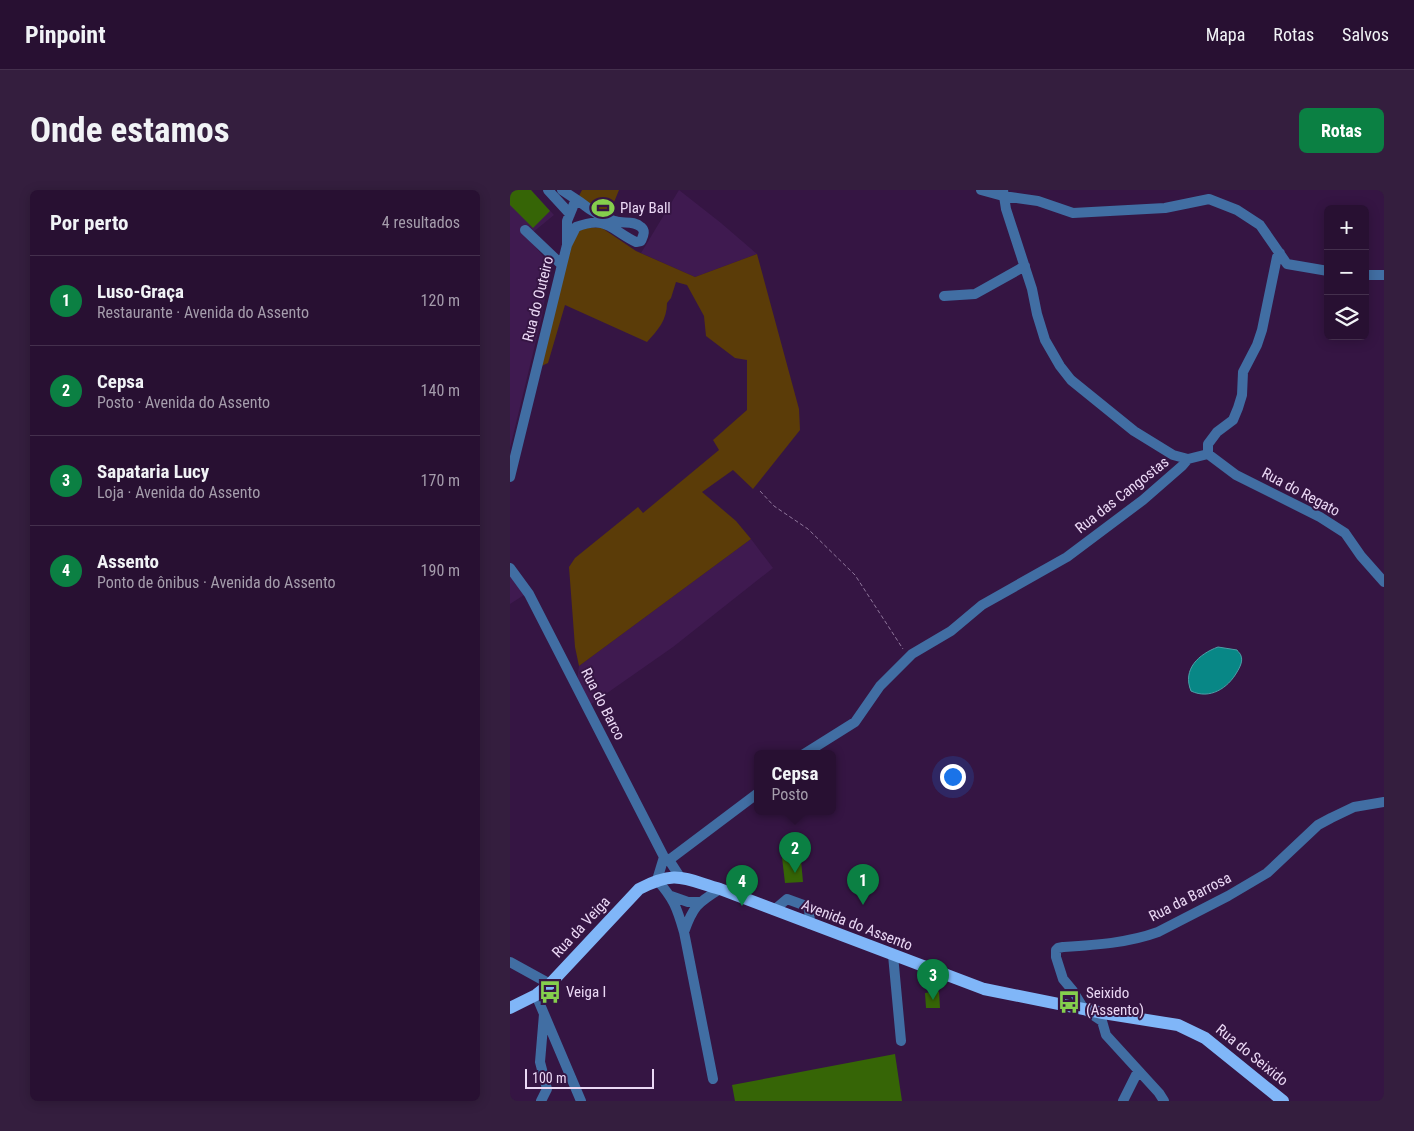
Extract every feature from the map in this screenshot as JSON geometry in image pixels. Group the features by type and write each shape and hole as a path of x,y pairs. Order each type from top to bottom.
{"main road":[{"name":"Rua da Veiga","path":"510,1008 536,995 550,984 639,888 668,877 680,877"},
{"name":"Avenida do Assento","path":"680,877 720,889 984,989 1016,997 1084,1009"},
{"name":"Rua do Seixido","path":"1084,1009 1178,1025 1205,1038 1283,1101"}],"street":[{"path":"548,190 570,214 574,204 584,205"},
{"path":"562,190 607,219 633,223 642,228 644,235 640,241 636,242 599,222 586,223 576,227"},
{"path":"980,190 1026,198 1074,213 1165,208 1209,199 1237,210 1260,225 1287,264 1324,270"},
{"name":"Rua das Cangostas","path":"810,750 855,722 880,686 908,658 951,631 982,605 1067,557 1143,500 1188,459 1173,455 1134,431 1071,380 1060,366 1045,340 1032,289 1003,193"},
{"name":"Rua do Outeiro","path":"510,477 567,245 584,205"},
{"name":"Rua do Outeiro","path":"567,245 567,221 570,214"},
{"path":"525,230 562,265"},
{"path":"1188,459 1208,454 1208,444 1217,432 1233,420 1242,395 1244,372 1262,330 1276,257 1282,255"},
{"path":"944,296 975,294 1025,266"},
{"path":"1369,274 1384,274"},
{"name":"Rua do Regato","path":"1208,454 1236,475 1320,517 1345,533 1361,556 1384,582"},
{"name":"Rua do Barco","path":"510,568 530,594 666,859 680,877"},
{"path":"713,1079 684,932 671,896 657,880 666,859 754,796"},
{"name":"Rua da Barrosa","path":"1164,1101 1159,1093 1106,1036 1102,1021 1084,1009 1063,978 1056,958 1056,950 1058,948 1113,943 1146,936 1164,929 1228,896 1267,873 1318,825 1354,807 1384,802"},
{"path":"684,932 690,915 700,902 720,889"},
{"path":"671,896 688,902 700,902"},
{"path":"892,955 901,1041"},
{"path":"510,962 550,984"},
{"path":"536,995 581,1101"},
{"path":"541,1101 547,1089 540,1062 544,1013"},
{"path":"1123,1101 1138,1070"}],"path":[{"path":"760,491 774,506 808,530 854,576 908,658"}],"shaded area":[{"path":"510,190 531,190 554,215 532,233 523,232 548,262 548,281 542,316 510,448"},
{"name":"Play Ball","path":"582,190 619,190 608,217 578,198"},
{"path":"679,190 757,254 695,277 641,253"},
{"path":"585,227 602,228 636,251 695,277 757,254 799,409 800,430 753,489 733,470 702,492 736,521 751,539 579,666 575,647 569,567 575,558 638,507 643,513 719,450 713,440 747,410 747,360 735,358 706,336 704,316 687,285 676,282 671,298 667,303 664,320 647,342 565,305 548,363 537,368 570,238"},
{"path":"751,539 773,568 673,647 590,705 577,681 579,666"},
{"path":"510,576 524,595 510,604"},
{"path":"1218,647 1237,650 1242,658 1237,672 1229,683 1218,691 1205,694 1191,691 1189,676 1194,663 1204,654"}],"building":[{"path":"510,190 531,190 550,211 533,228 510,205"},
{"path":"802,845 804,860 801,860 803,882 785,883 781,849"},
{"path":"932,987 939,992 940,1008 926,1008 925,993 933,992"},
{"path":"895,1054 902,1101 735,1101 732,1085"}],"place":[{"name":"Play Ball","path":"603,208"},
{"name":"Cepsa","path":"795,873"},
{"name":"Luso-Graça","path":"863,905"},
{"name":"Assento","path":"742,906"},
{"name":"Veiga I","path":"550,992"},
{"name":"Sapataria Lucy","path":"933,1000"},
{"name":"Seixido (Assento)","path":"1069,1002"}]}
